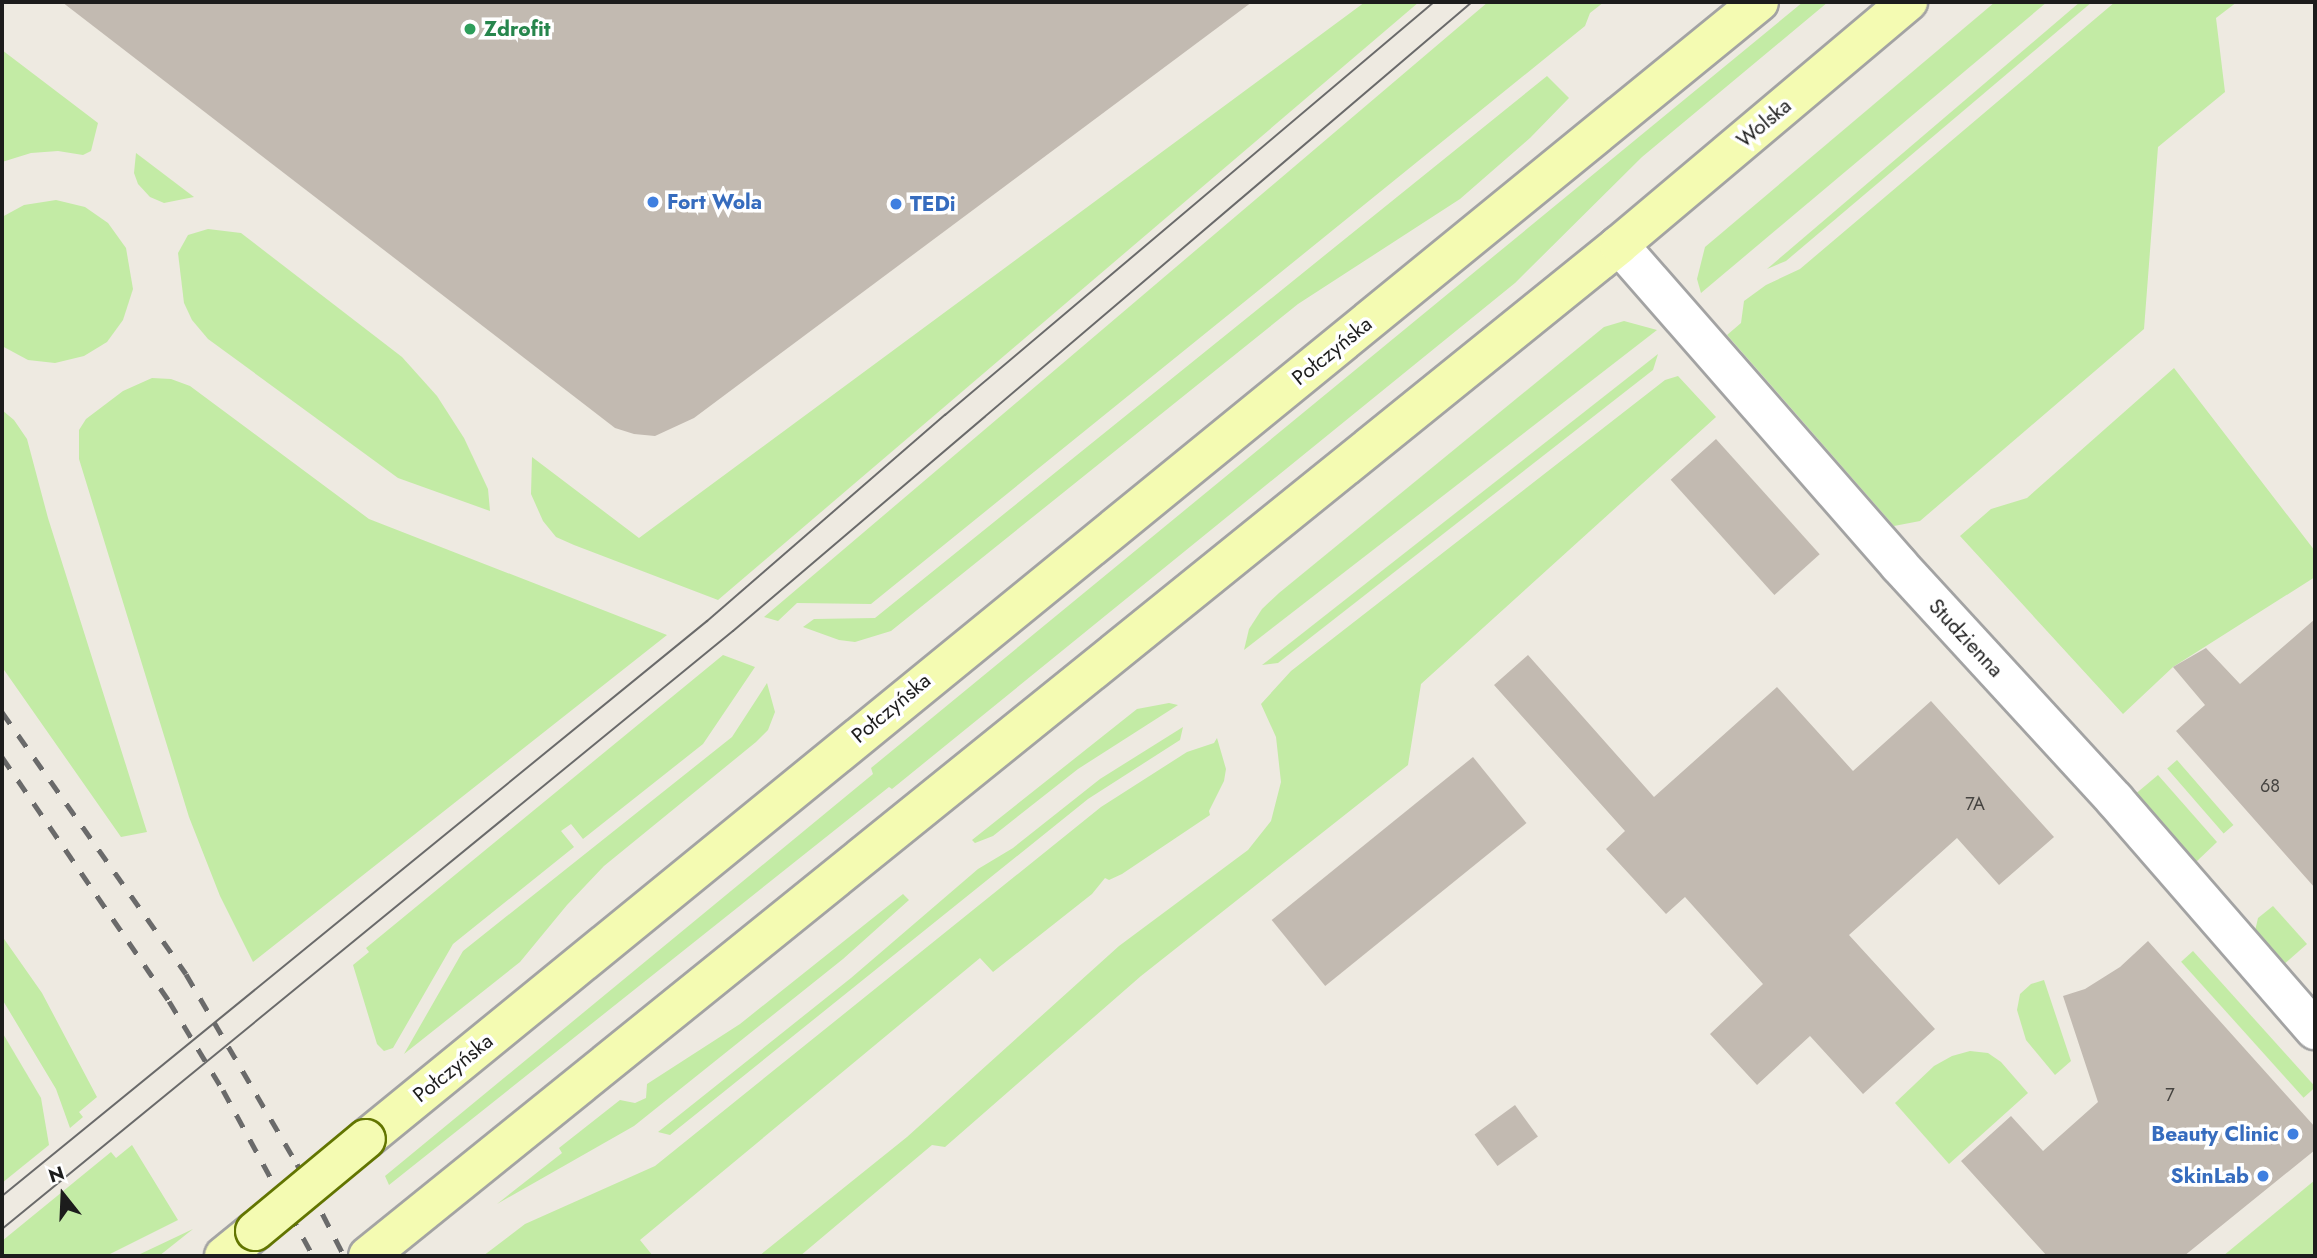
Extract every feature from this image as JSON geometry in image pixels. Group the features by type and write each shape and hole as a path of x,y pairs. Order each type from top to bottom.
{"main road":[{"name":"Połczyńska","path":"224,1256 1030,594 1759,2"},
{"name":"Wolska","path":"1619,245 1908,2"},
{"path":"368,1256 1619,245"}],"street":[{"name":"Studzienna","path":"1619,245 1899,565 2115,800 2315,1030"}],"green space":[{"path":"1365,2 1419,2 718,600 556,537 543,521 531,494 532,457 639,538"},
{"path":"1488,2 1604,2 1590,13 1585,26 871,604 797,603 778,621 764,617"},
{"path":"1803,2 1828,2 1642,157 1515,283 892,789 889,787 389,1185 385,1176 873,774 871,768"},
{"path":"1995,2 2047,2 1701,293 1697,279 1705,247"},
{"path":"2080,2 2092,2 1786,261 1767,269"},
{"path":"2115,2 2237,2 2216,18 2225,92 2158,147 2144,329 1920,521 1894,526 1727,335 1741,323 1744,301 1766,285 1800,269"},
{"path":"2,50 98,123 91,151 83,155 58,151 31,153 2,162"},
{"path":"1547,76 1569,98 1530,138 1460,199 1298,304 891,631 855,642 839,640 803,627 814,619 875,618"},
{"path":"136,153 194,197 164,203 150,197 138,184 134,173"},
{"path":"56,200 85,207 108,223 126,248 133,289 123,320 107,342 84,356 55,363 28,360 2,346 2,217 24,205"},
{"path":"208,229 241,233 402,357 437,396 464,438 488,489 490,511 398,478 208,339 192,320 184,303 178,253 188,235"},
{"path":"1624,321 1657,330 1244,650 1249,629 1262,609 1279,593 1604,327"},
{"path":"1658,354 1653,370 1278,663 1262,665"},
{"path":"2174,368 2315,551 2315,577 2173,667 2123,714 1960,536 1991,509 2027,498"},
{"path":"1678,376 1716,417 1421,684 1408,765 1141,976 945,1147 932,1145 800,1256 759,1256 907,1137 1119,946 1248,850 1271,821 1281,782 1276,737 1261,704 1291,671 1665,380"},
{"path":"152,378 171,379 190,386 369,519 667,635 253,962 220,896 189,817 79,459 79,430 86,419 123,391"},
{"path":"2,410 14,420 27,439 48,518 147,832 121,837 2,667"},
{"path":"723,655 755,667 703,744 583,839 571,824 561,831 574,847 453,944 393,1048 384,1051 377,1044 353,965 369,952 366,948"},
{"path":"767,683 775,712 768,730 604,866 567,905 520,962 404,1054 463,951 732,737"},
{"path":"1169,703 1178,705 1078,769 993,836 975,843 972,840 1137,709"},
{"path":"1183,727 1180,740 1088,799 670,1135 658,1132 851,978 978,869 1013,848 1100,779"},
{"path":"1217,738 1226,769 1224,781 1209,811 1210,815 1122,874 1109,880 1105,878 1092,894 993,972 980,958 640,1240 653,1256 483,1256 525,1224 655,1166 1101,807 1187,752 1214,743"},
{"path":"2177,760 2233,825 2224,833 2167,769"},
{"path":"2158,775 2217,842 2196,862 2192,862 2133,796"},
{"path":"903,894 909,900 843,959 634,1126 497,1204 562,1153 559,1148 620,1100 635,1103 646,1098 647,1084 740,1024"},
{"path":"2273,906 2307,944 2283,965 2255,931 2258,918"},
{"path":"2,936 42,993 97,1097 79,1112 83,1117 70,1128 56,1089 2,999"},
{"path":"2193,951 2315,1086 2304,1098 2181,962"},
{"path":"2044,980 2071,1061 2055,1075 2026,1040 2017,1010 2020,994 2031,984"},
{"path":"2,1032 41,1098 49,1145 2,1183"},
{"path":"1970,1051 1988,1053 2001,1062 2028,1093 1949,1164 1895,1103 1934,1066 1952,1056"},
{"path":"132,1145 178,1220 106,1256 2,1256 2,1241 111,1152 116,1158"},
{"path":"2315,1180 2315,1253 2310,1256 2223,1256"},
{"path":"193,1229 159,1256 136,1256"}],"building":[{"name":"Fort Wola","path":"62,2 1252,2 694,418 655,436 634,434 615,428"},
{"path":"1716,439 1820,554 1774,595 1671,480"},
{"path":"2315,619 2315,888 2176,731 2205,705 2173,667 2206,648 2240,684"},
{"path":"1528,655 1654,797 1777,687 1853,771 1931,701 2054,837 1999,885 1957,838 1849,935 1935,1029 1863,1094 1810,1036 1757,1085 1710,1034 1763,984 1685,897 1666,914 1606,849 1625,831 1494,685"},
{"path":"1473,757 1526,823 1325,986 1272,920"},
{"path":"2148,941 2315,1127 2315,1150 2184,1256 2047,1256 1961,1161 2011,1116 2043,1151 2098,1102 2063,996 2085,989 2120,967"},
{"path":"1515,1105 1538,1137 1497,1166 1475,1134"}],"tram line":[{"path":"2,1196 707,621 945,415 1434,2"},
{"path":"2,1229 733,631 1472,2"}],"railway":[{"path":"2,712 186,974 297,1164 344,1256"},
{"path":"2,757 169,1001 223,1090 313,1256"}],"place":[{"name":"Zdrofit","path":"470,29"},
{"name":"Fort Wola","path":"653,202"},
{"name":"TEDi","path":"896,204"},
{"name":"Beauty Clinic","path":"2293,1134"},
{"name":"SkinLab","path":"2263,1176"}]}
